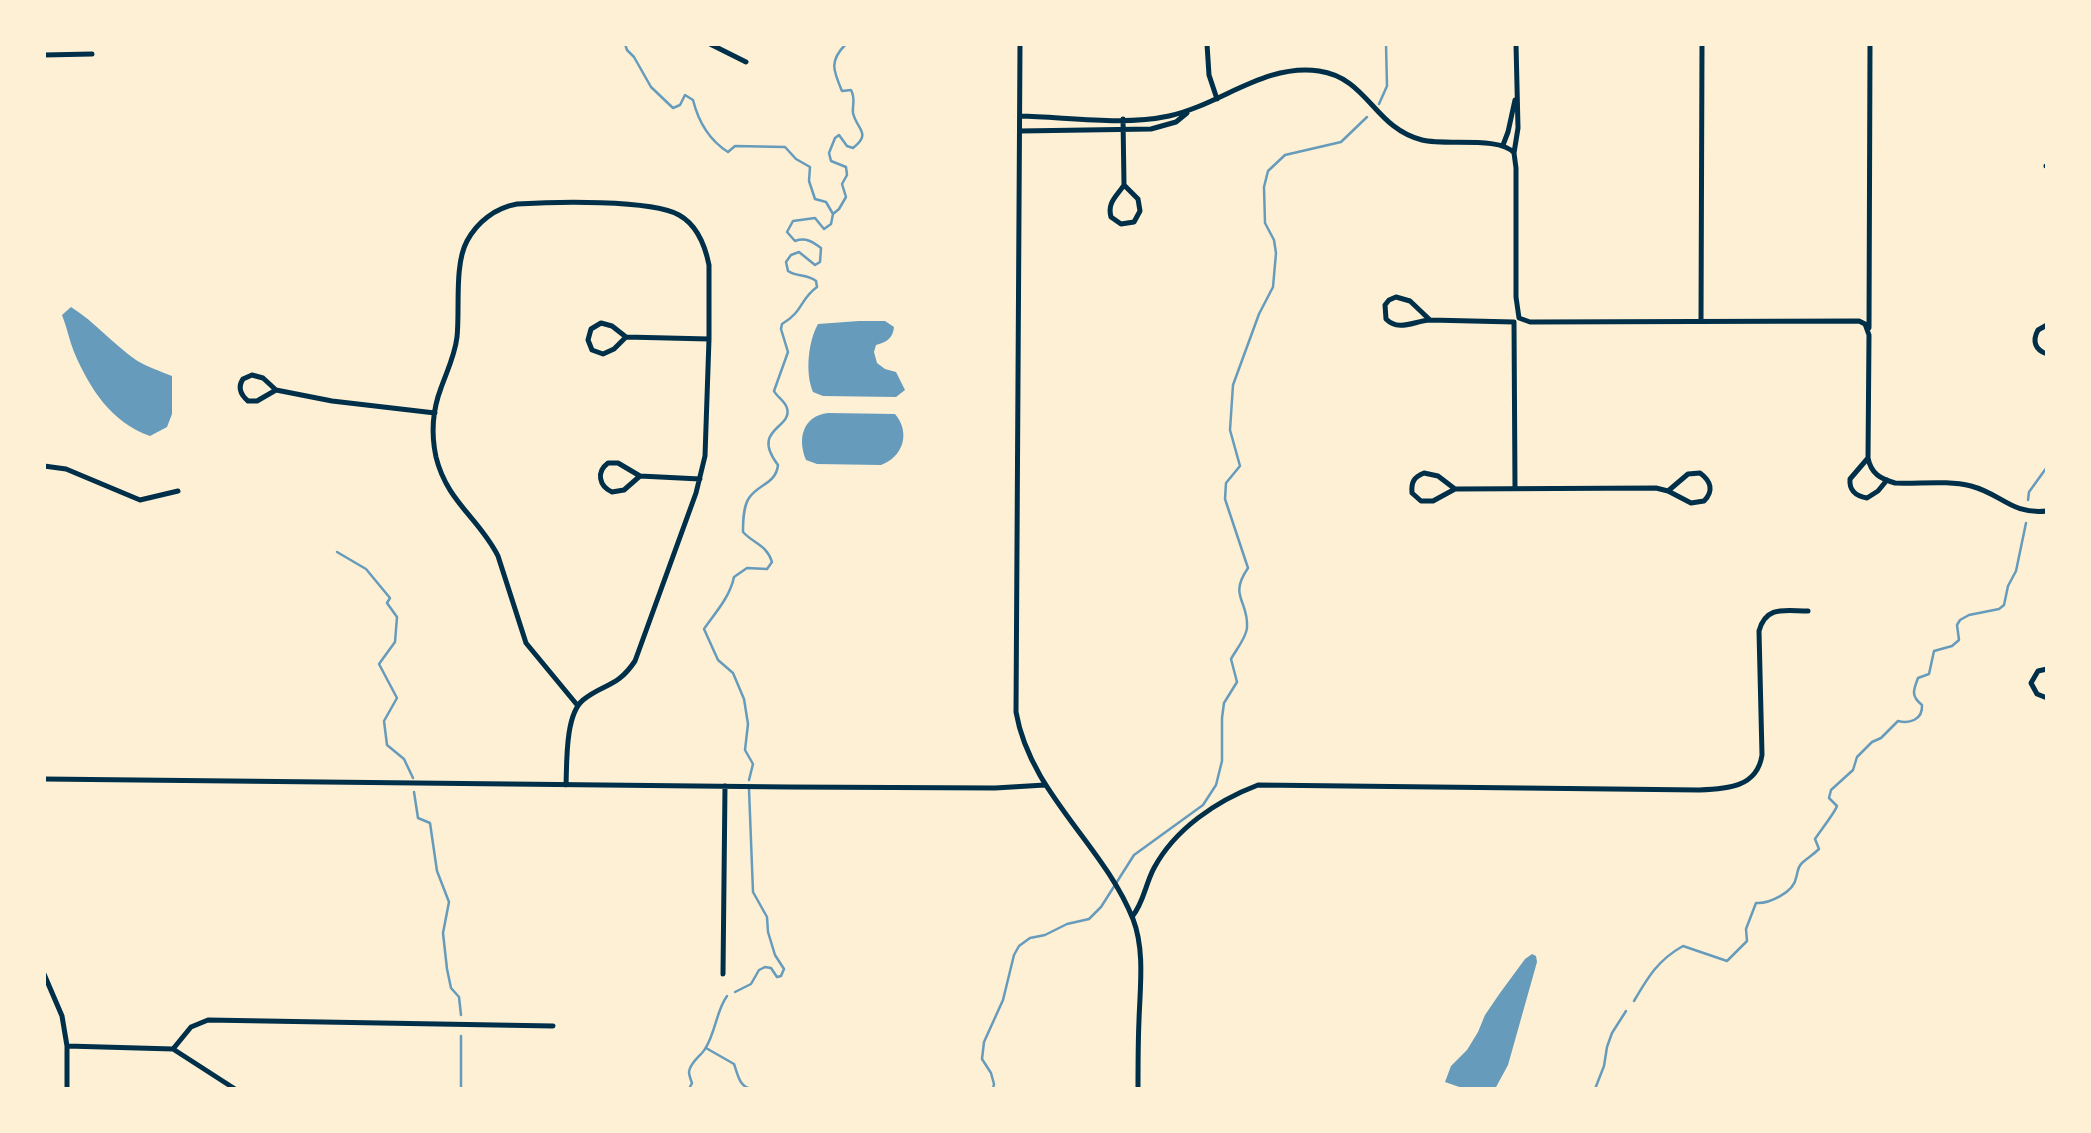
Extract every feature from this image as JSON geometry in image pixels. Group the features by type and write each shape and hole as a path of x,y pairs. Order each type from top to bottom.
{"street":[{"path":"710,44 746,62"},
{"path":"1020,44 1016,712 1024,748 1045,785 1111,879 1132,917 1140,963 1138,1089"},
{"path":"1207,44 1209,75 1217,99"},
{"path":"1516,44 1518,128 1514,153 1517,312 1520,318 1530,322"},
{"path":"1701,321 1702,44"},
{"path":"1870,44 1868,458 1873,471 1887,480 1969,486 2020,510 2033,513 2047,511"},
{"path":"44,55 92,54"},
{"path":"1020,116 1157,118 1189,111 1272,75 1317,70 1347,80 1382,118 1410,136 1444,144 1503,145 1514,153"},
{"path":"1503,145 1516,94"},
{"path":"1020,131 1151,129 1169,125 1189,111"},
{"path":"1124,119 1124,185 1113,198 1109,210 1111,217 1121,224 1134,222 1140,211 1138,199 1124,185"},
{"path":"566,785 569,733 578,706 584,699 618,681 635,661 700,480 707,431 709,277 706,252 696,231 679,215 657,207 541,203 506,206 480,224 462,252 457,340 435,413 436,454 443,478 455,500 492,545 527,643 578,706"},
{"path":"1430,320 1403,297 1389,300 1385,305 1386,319 1398,327 1430,320 1852,321 1865,324 1869,335"},
{"path":"1514,322 1515,488"},
{"path":"626,337 614,349 603,354 592,350 588,340 591,329 601,323 612,326 626,337 709,339"},
{"path":"2047,325 2038,330 2035,342 2037,348 2047,354"},
{"path":"275,390 253,402 242,396 240,387 246,377 259,376 275,390 332,401 435,413"},
{"path":"1868,458 1850,479 1851,489 1855,494 1867,498 1873,496 1887,480"},
{"path":"640,476 618,492 607,490 600,477 604,467 613,463 629,468 640,476 700,480"},
{"path":"44,466 65,469 140,500 178,491"},
{"path":"1455,489 1438,476 1424,473 1413,480 1412,486 1416,498 1427,502 1455,489 1656,488 1690,503 1697,503 1709,496 1711,489 1705,477 1694,472 1683,477 1668,491"},
{"path":"1132,917 1142,904 1157,863 1172,841 1219,804 1258,785 1699,790 1731,788 1748,782 1758,769 1762,755 1759,631 1762,621 1767,614 1773,612 1808,611"},
{"path":"2047,669 2038,671 2031,683 2037,694 2047,698"},
{"path":"44,779 995,789 1045,785"},
{"path":"723,974 725,786"},
{"path":"44,978 62,1016 67,1046 67,1089"},
{"path":"173,1049 191,1027 208,1020 554,1026"},
{"path":"67,1046 173,1049 235,1089"}],"water":[{"path":"71,307 136,360 172,376 172,414 167,427 150,436 124,422 103,403 87,379 72,347 62,315"},
{"path":"885,321 894,327 891,337 876,345 874,352 877,363 896,372 905,390 896,397 823,396 813,392 809,376 809,358 818,324"},
{"path":"828,413 895,414 903,429 902,444 895,456 881,465 817,464 806,460 802,444 804,429 813,419"},
{"path":"1532,954 1536,956 1537,962 1508,1065 1495,1089 1465,1089 1445,1082 1451,1066 1467,1050 1485,1015 1525,959"}],"waterway":[{"path":"625,44 651,87 673,108 680,105 685,95 693,100 705,129 715,142 728,152 735,146 785,147 796,159 810,167 809,181 815,199 826,202 833,214 831,224 824,229 815,218 793,221 787,232 795,241 806,240 821,248 820,262 815,265 799,252 791,255 786,262 788,271 813,279 817,287 794,315 782,324 788,352 774,391 786,406 787,415 774,430 768,443 778,465 777,471 749,498 744,515 743,532 764,548 772,562 767,569 747,568 734,577 726,598 704,629 718,660 733,673 744,699 748,724 745,750 753,764 749,780"},
{"path":"833,214 846,197 842,184 847,175 846,167 831,161 829,153 839,135 847,146 853,148 862,139 862,131 853,113 854,99 851,90 842,91 834,66 837,56 846,44"},
{"path":"853,44 858,44"},
{"path":"1379,104 1387,86 1386,44"},
{"path":"993,1089 991,1073 982,1059 984,1042 1003,1000 1014,955 1019,946 1030,938 1089,919 1101,907 1134,855 1203,805 1216,785 1222,761 1224,703 1237,682 1231,659 1247,628 1239,592 1242,578 1248,568 1225,499 1226,483 1240,466 1230,430 1233,385 1259,314 1273,287 1276,253 1274,240 1265,223 1264,187 1268,171 1285,155 1341,142 1367,117"},
{"path":"2028,500 2029,492 2047,467"},
{"path":"1634,1001 1654,970 1683,946 1727,961 1747,941 1746,929 1756,903 1774,899 1791,888 1800,865 1819,849 1815,839 1837,806 1829,798 1831,790 1853,770 1857,757 1872,742 1881,738 1898,721 1911,721 1920,714 1922,705 1916,699 1914,690 1918,678 1929,674 1934,651 1952,646 1959,640 1957,625 1960,620 1969,615 1999,609 2004,605 2008,586 2016,571 2026,523"},
{"path":"337,552 366,569 390,598 387,603 397,617 395,642 379,664 397,698 384,721 387,745 404,759 413,778"},
{"path":"735,992 751,984 759,970 765,967 771,968 777,977 781,976 784,969 775,955 768,932 767,917 753,892 749,789"},
{"path":"414,792 418,818 430,823 437,871 449,902 443,933 451,988 459,997 461,1015"},
{"path":"689,1089 692,1083 690,1068 709,1042 720,1008 727,996"},
{"path":"1595,1089 1612,1033 1626,1011"},
{"path":"461,1036 461,1089"},
{"path":"706,1048 734,1064 742,1083 752,1089"}]}
